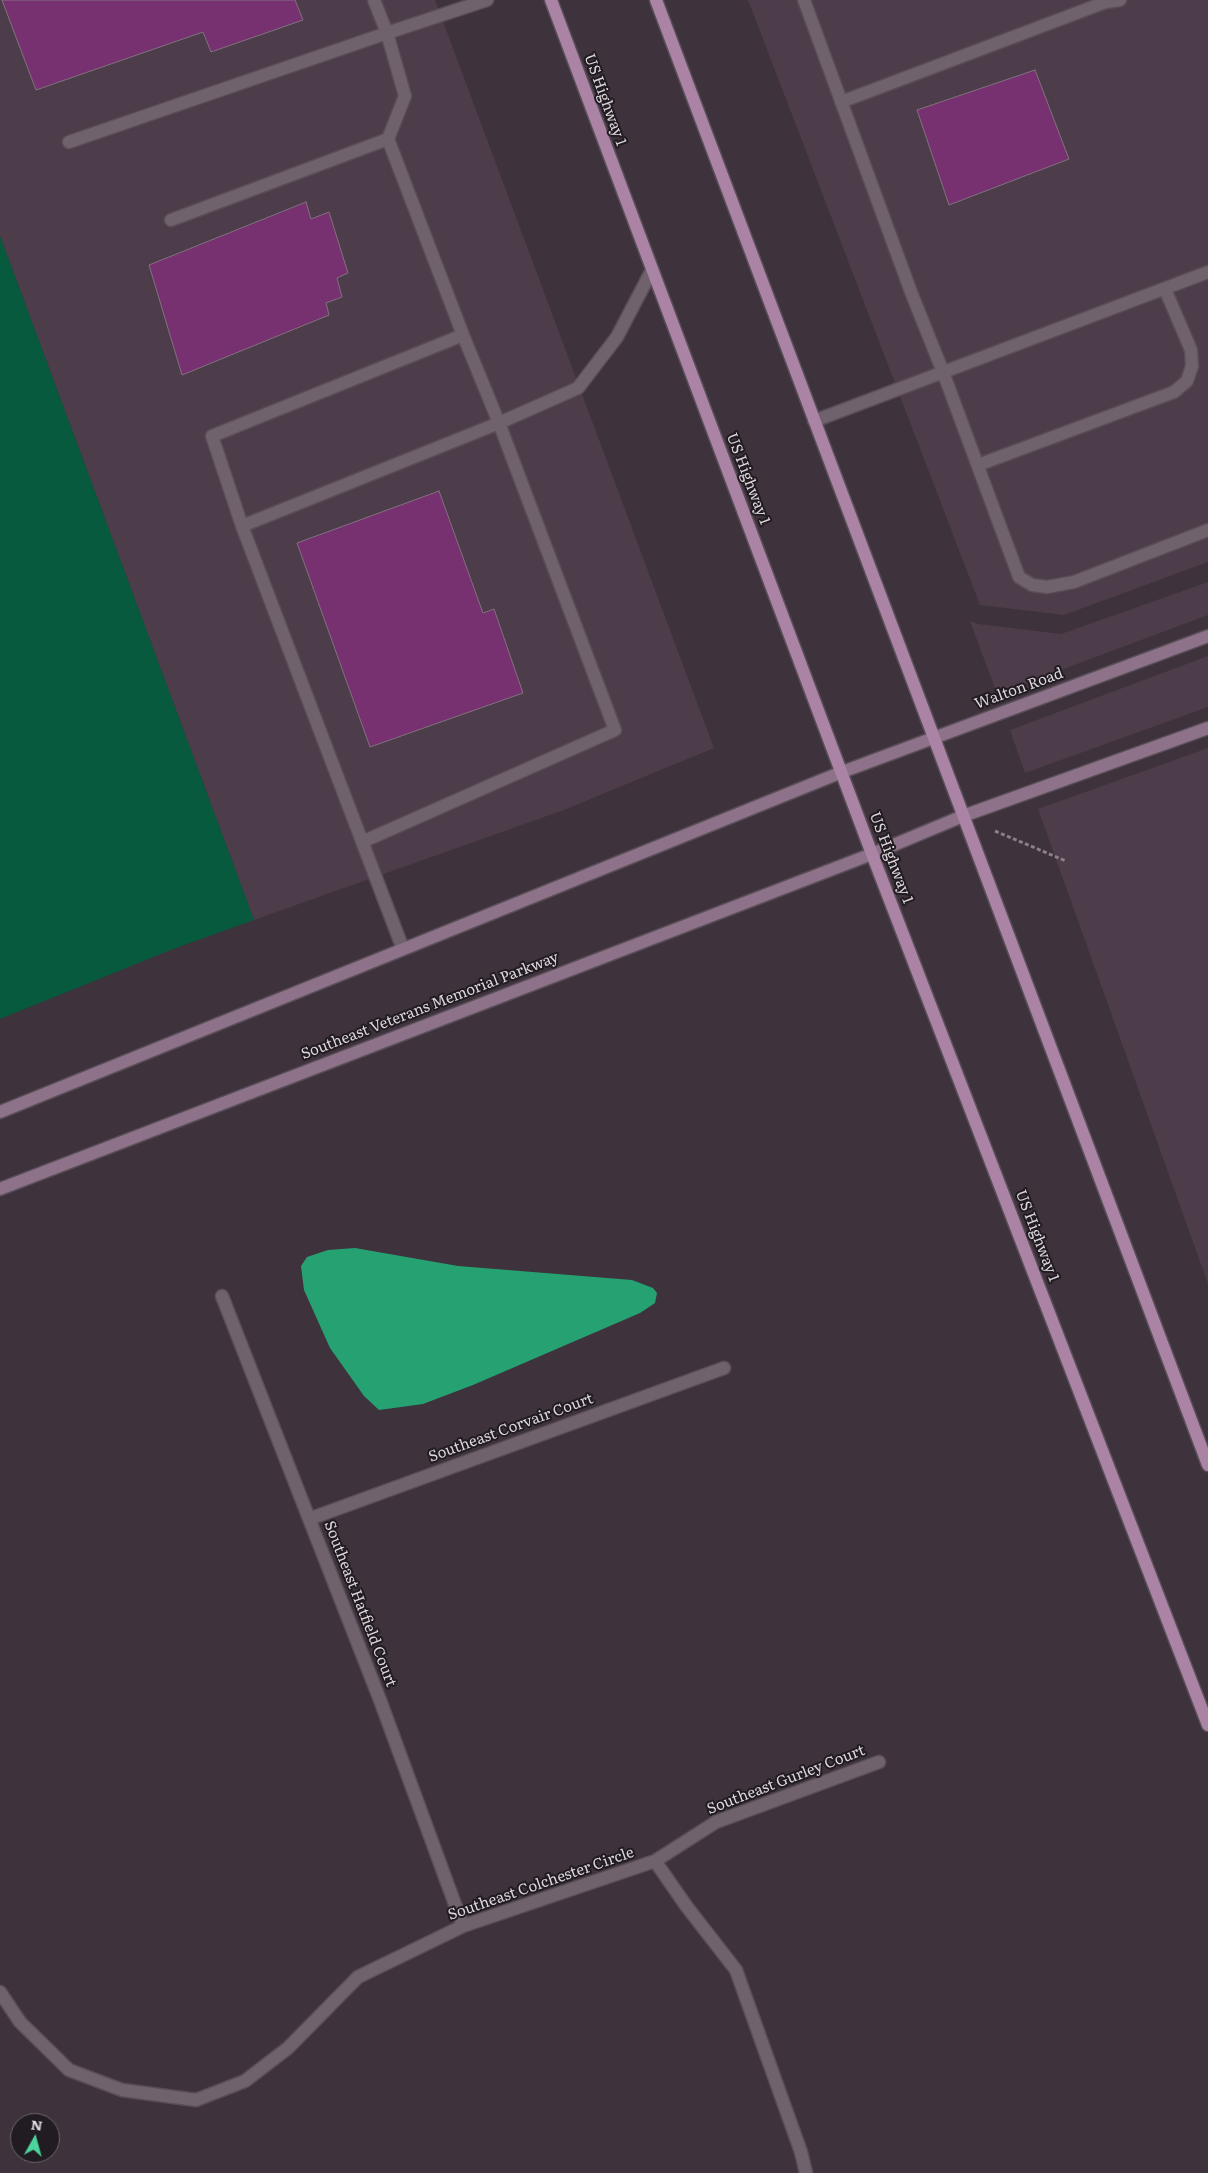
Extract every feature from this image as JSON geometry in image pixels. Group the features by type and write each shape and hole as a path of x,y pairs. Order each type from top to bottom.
{"main road":[{"name":"US Highway 1","path":"551,0 872,854 1208,1725"},
{"path":"656,0 1208,1465"},
{"name":"Walton Road","path":"842,772 1208,636"},
{"path":"872,854 963,816 1208,728"},
{"path":"0,1112 842,772"},
{"name":"Southeast Veterans Memorial Parkway","path":"0,1189 872,854"}],"street":[{"path":"362,842 615,730 499,423 388,140 405,96 387,33 374,0"},
{"path":"69,142 488,0"},
{"path":"804,0 911,292 943,372 1019,577 1032,585 1047,587 1074,582 1208,530"},
{"path":"841,102 1097,5 1120,0"},
{"path":"171,220 388,140"},
{"path":"242,526 499,423 578,388 617,337 652,270"},
{"path":"814,421 1208,272"},
{"path":"978,465 1174,392 1187,381 1192,366 1191,350 1165,289"},
{"path":"403,949 242,526 212,436 463,335"},
{"name":"Southeast Hatfield Court","path":"222,1296 380,1700 463,1926"},
{"name":"Southeast Corvair Court","path":"309,1519 724,1368"},
{"name":"Southeast Gurley Court","path":"655,1861 716,1822 879,1762"},
{"name":"Southeast Colchester Circle","path":"0,1992 20,2022 69,2070 122,2090 196,2100 245,2081 288,2048 358,1977 463,1926 655,1861 686,1907 736,1970 801,2152 806,2173"}],"path":[{"path":"1015,841 1066,861"}],"shaded area":[{"path":"0,0 435,0 714,748 564,810 254,920 0,236"},
{"path":"748,0 1208,0 1208,562 1064,615 980,605"},
{"path":"0,236 254,920 173,949 0,1019"},
{"path":"1208,582 1208,615 997,694 970,621 978,624 1061,634"},
{"path":"1208,656 1208,707 1025,773 1010,730"},
{"path":"1208,748 1208,1284 1038,809"},
{"path":"355,1248 458,1266 632,1280 653,1288 657,1293 655,1303 640,1313 473,1385 423,1404 379,1410 364,1396 330,1348 304,1290 301,1266 307,1257 328,1250"}],"building":[{"path":"2,0 295,0 303,20 211,52 203,32 36,90"},
{"path":"1035,70 1069,159 949,205 917,110"},
{"path":"306,202 311,219 329,212 348,273 337,278 342,297 326,303 329,315 182,375 149,265"},
{"path":"439,491 483,613 494,609 523,693 370,747 297,543"}]}
